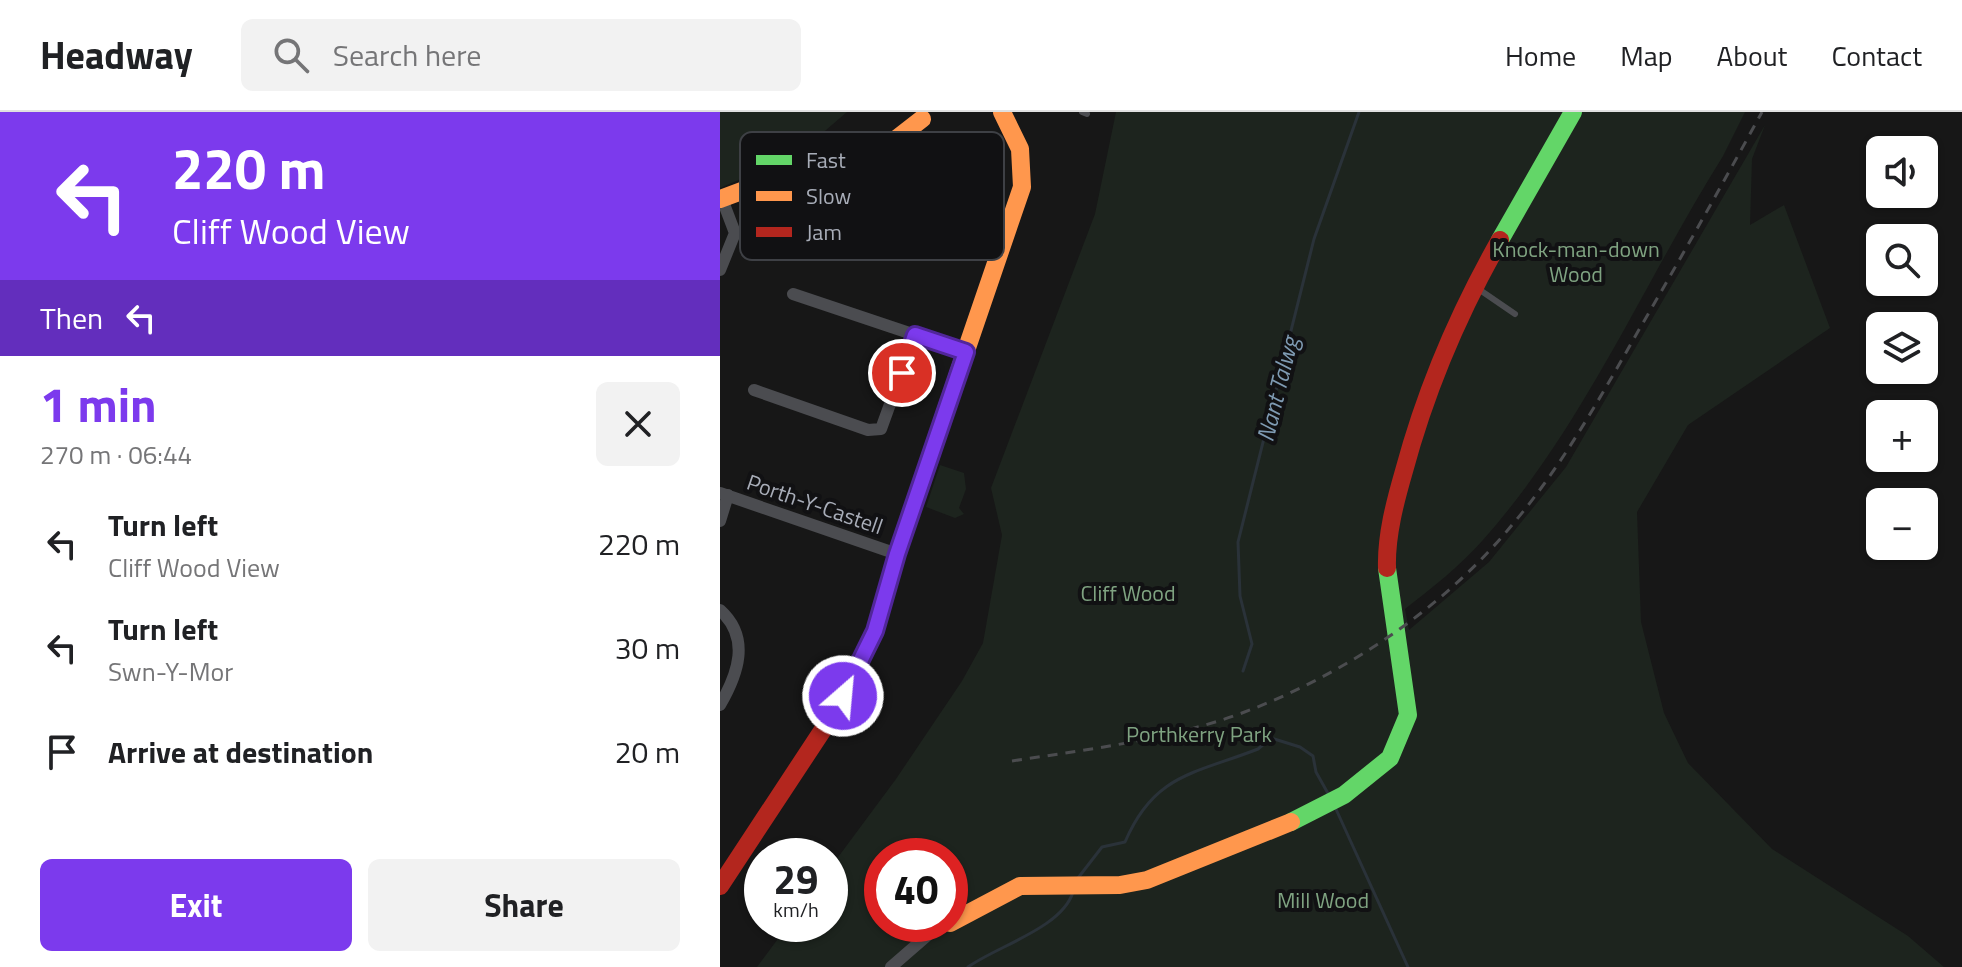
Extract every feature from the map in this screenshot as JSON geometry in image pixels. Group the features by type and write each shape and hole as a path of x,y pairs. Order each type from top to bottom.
{"street":[{"path":"1002,112 1020,149 1023,164 1022,187 1004,241"},
{"path":"968,914 1020,886 1073,886 1147,880 1332,802 1390,758 1408,715 1386,564 1395,503 1426,393 1501,234 1573,112"},
{"path":"720,270 735,233 721,199 740,191"},
{"path":"720,886 854,676 875,631 897,554 998,260"},
{"path":"793,294 966,352"},
{"path":"754,390 868,430 881,429 915,335"},
{"path":"720,521 724,494"},
{"name":"Porth-Y-Castell","path":"724,494 897,554"},
{"path":"720,610 735,629 740,665 720,705"},
{"path":"891,967 920,942"}],"lane":[{"path":"1474,286 1515,314"}],"green space":[{"path":"720,112 847,112 824,132 740,132 740,179 720,188"},
{"name":"Porthkerry Park","path":"1116,112 1745,112 1611,353 1552,450 1483,540 1455,568 1405,609 1409,630 1489,562 1566,467 1765,125 1752,159 1750,225 1784,205 1830,328 1688,425 1637,512 1641,622 1664,713 1688,763 1772,849 1908,936 1944,967 757,967 776,942 848,942 848,844 962,681 983,643 1002,535 991,488 1095,214"},
{"path":"940,465 964,473 966,489 959,508 964,514 955,518 926,507"}],"waterway":[{"name":"Nant Talwg","path":"1243,671 1252,644 1240,596 1238,542 1314,239 1359,112"},
{"name":"Nant Talwg","path":"1268,732 1271,738 1300,747 1313,756 1316,772 1330,797"},
{"path":"1078,878 1102,847 1125,842 1136,820 1163,789 1195,771 1258,749 1271,738"},
{"name":"Nant Talwg","path":"1335,807 1408,967"},
{"path":"968,967 1043,926 1067,905 1073,892"}],"railway":[{"path":"1012,761 1157,737 1242,713 1354,659 1423,611 1455,584 1512,525 1565,454 1611,379 1762,112"}],"traffic: fast":[{"path":"1500,240 1573,112"},
{"path":"1291,822 1344,795 1390,758 1408,715 1387,568"}],"traffic: slow":[{"path":"1002,112 1020,149 1022,187 1004,240"},
{"path":"905,132 922,119"},
{"path":"720,199 740,192"},
{"path":"957,377 997,260"},
{"path":"968,913 1020,886 1120,885 1147,880 1291,822"}],"traffic: jam":[{"path":"1387,568 1394,507 1422,411 1457,324 1500,240"},
{"path":"720,886 832,716 875,631 897,554 957,377"}],"route":[{"path":"843,696 875,631 897,554 966,352 915,335 902,373"}],"park label":[{"name":"Knock-man-down Wood","path":"1576,262"},
{"name":"Cliff Wood","path":"1128,593"},
{"name":"Mill Wood","path":"1323,900"}]}
